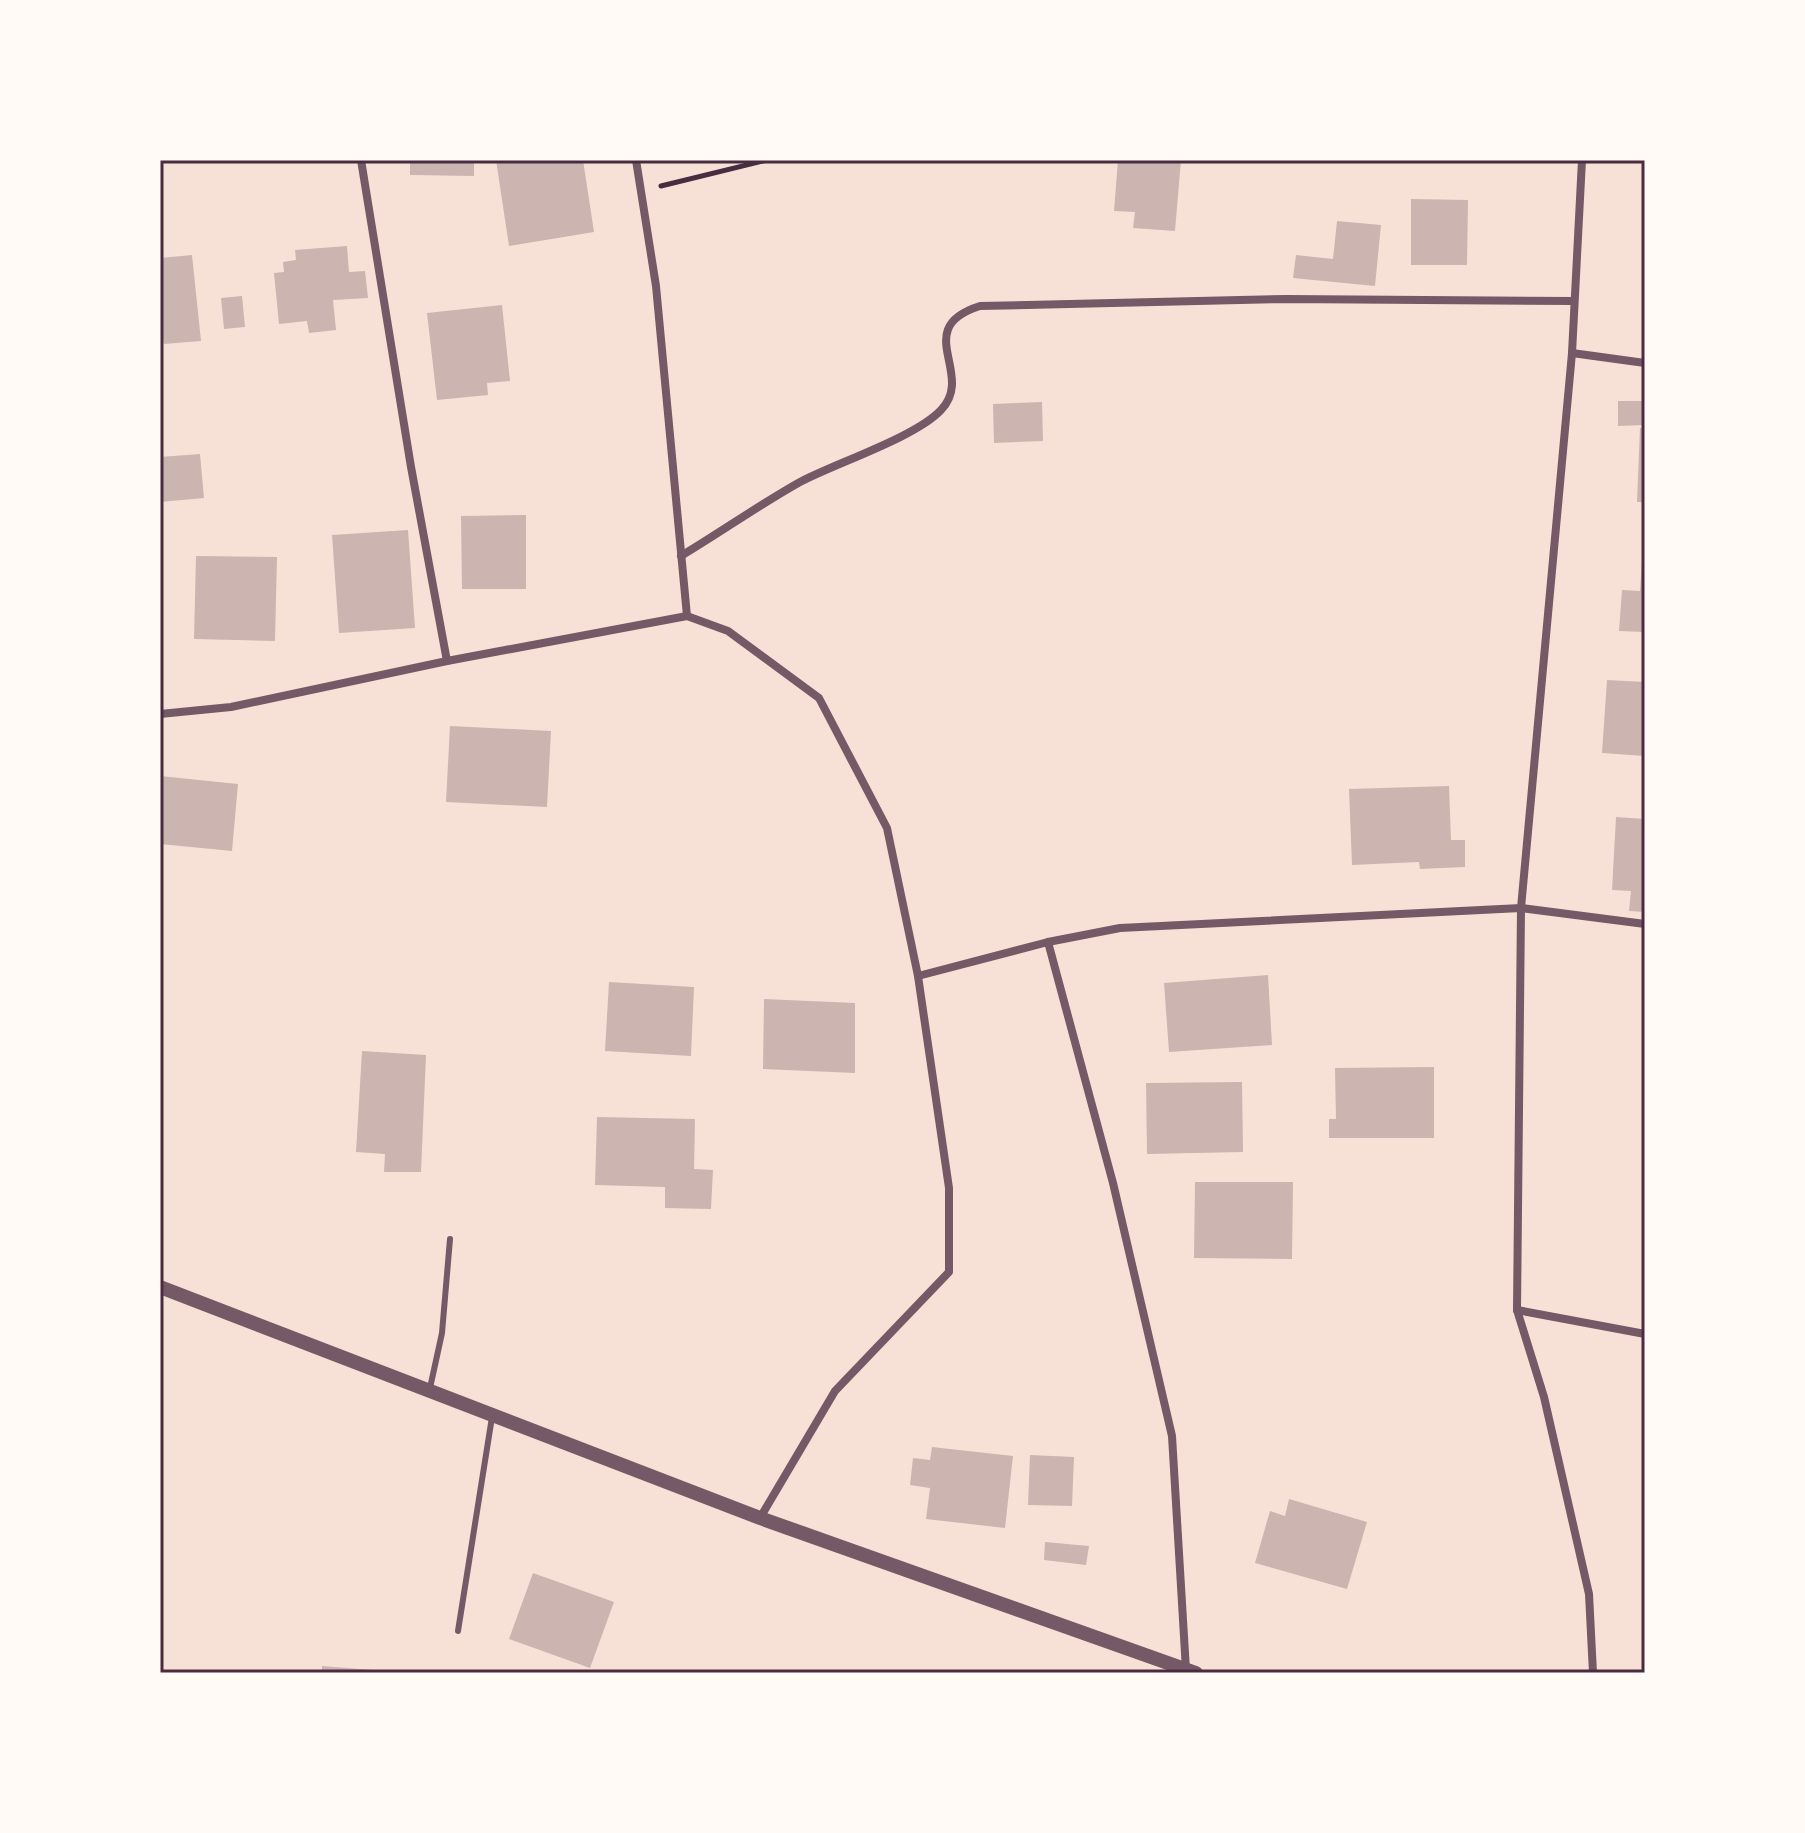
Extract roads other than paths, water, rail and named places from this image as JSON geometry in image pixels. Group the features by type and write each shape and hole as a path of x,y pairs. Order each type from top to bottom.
{"street":[{"path":"361,160 405,436 447,661"},
{"path":"636,160 656,286 687,616"},
{"path":"1582,160 1572,353 1521,908 1517,1310 1544,1397 1589,1594 1593,1673"},
{"path":"681,556 800,482 923,424 942,410 953,383 944,343 949,326 958,313 980,306 1286,299 1574,301"},
{"path":"1572,353 1645,363"},
{"path":"160,714 231,707 447,661 687,616 728,631 819,698 887,828 918,976 949,1188 949,1272 835,1391 760,1518"},
{"path":"918,976 1048,942 1120,928 1521,908 1645,924"},
{"path":"160,1287 430,1388 760,1518 1191,1671 1172,1436 1113,1183 1048,942"},
{"path":"1517,1310 1645,1334"}],"lane":[{"path":"430,1388 442,1333 450,1239"},
{"path":"458,1631 492,1413"}]}
